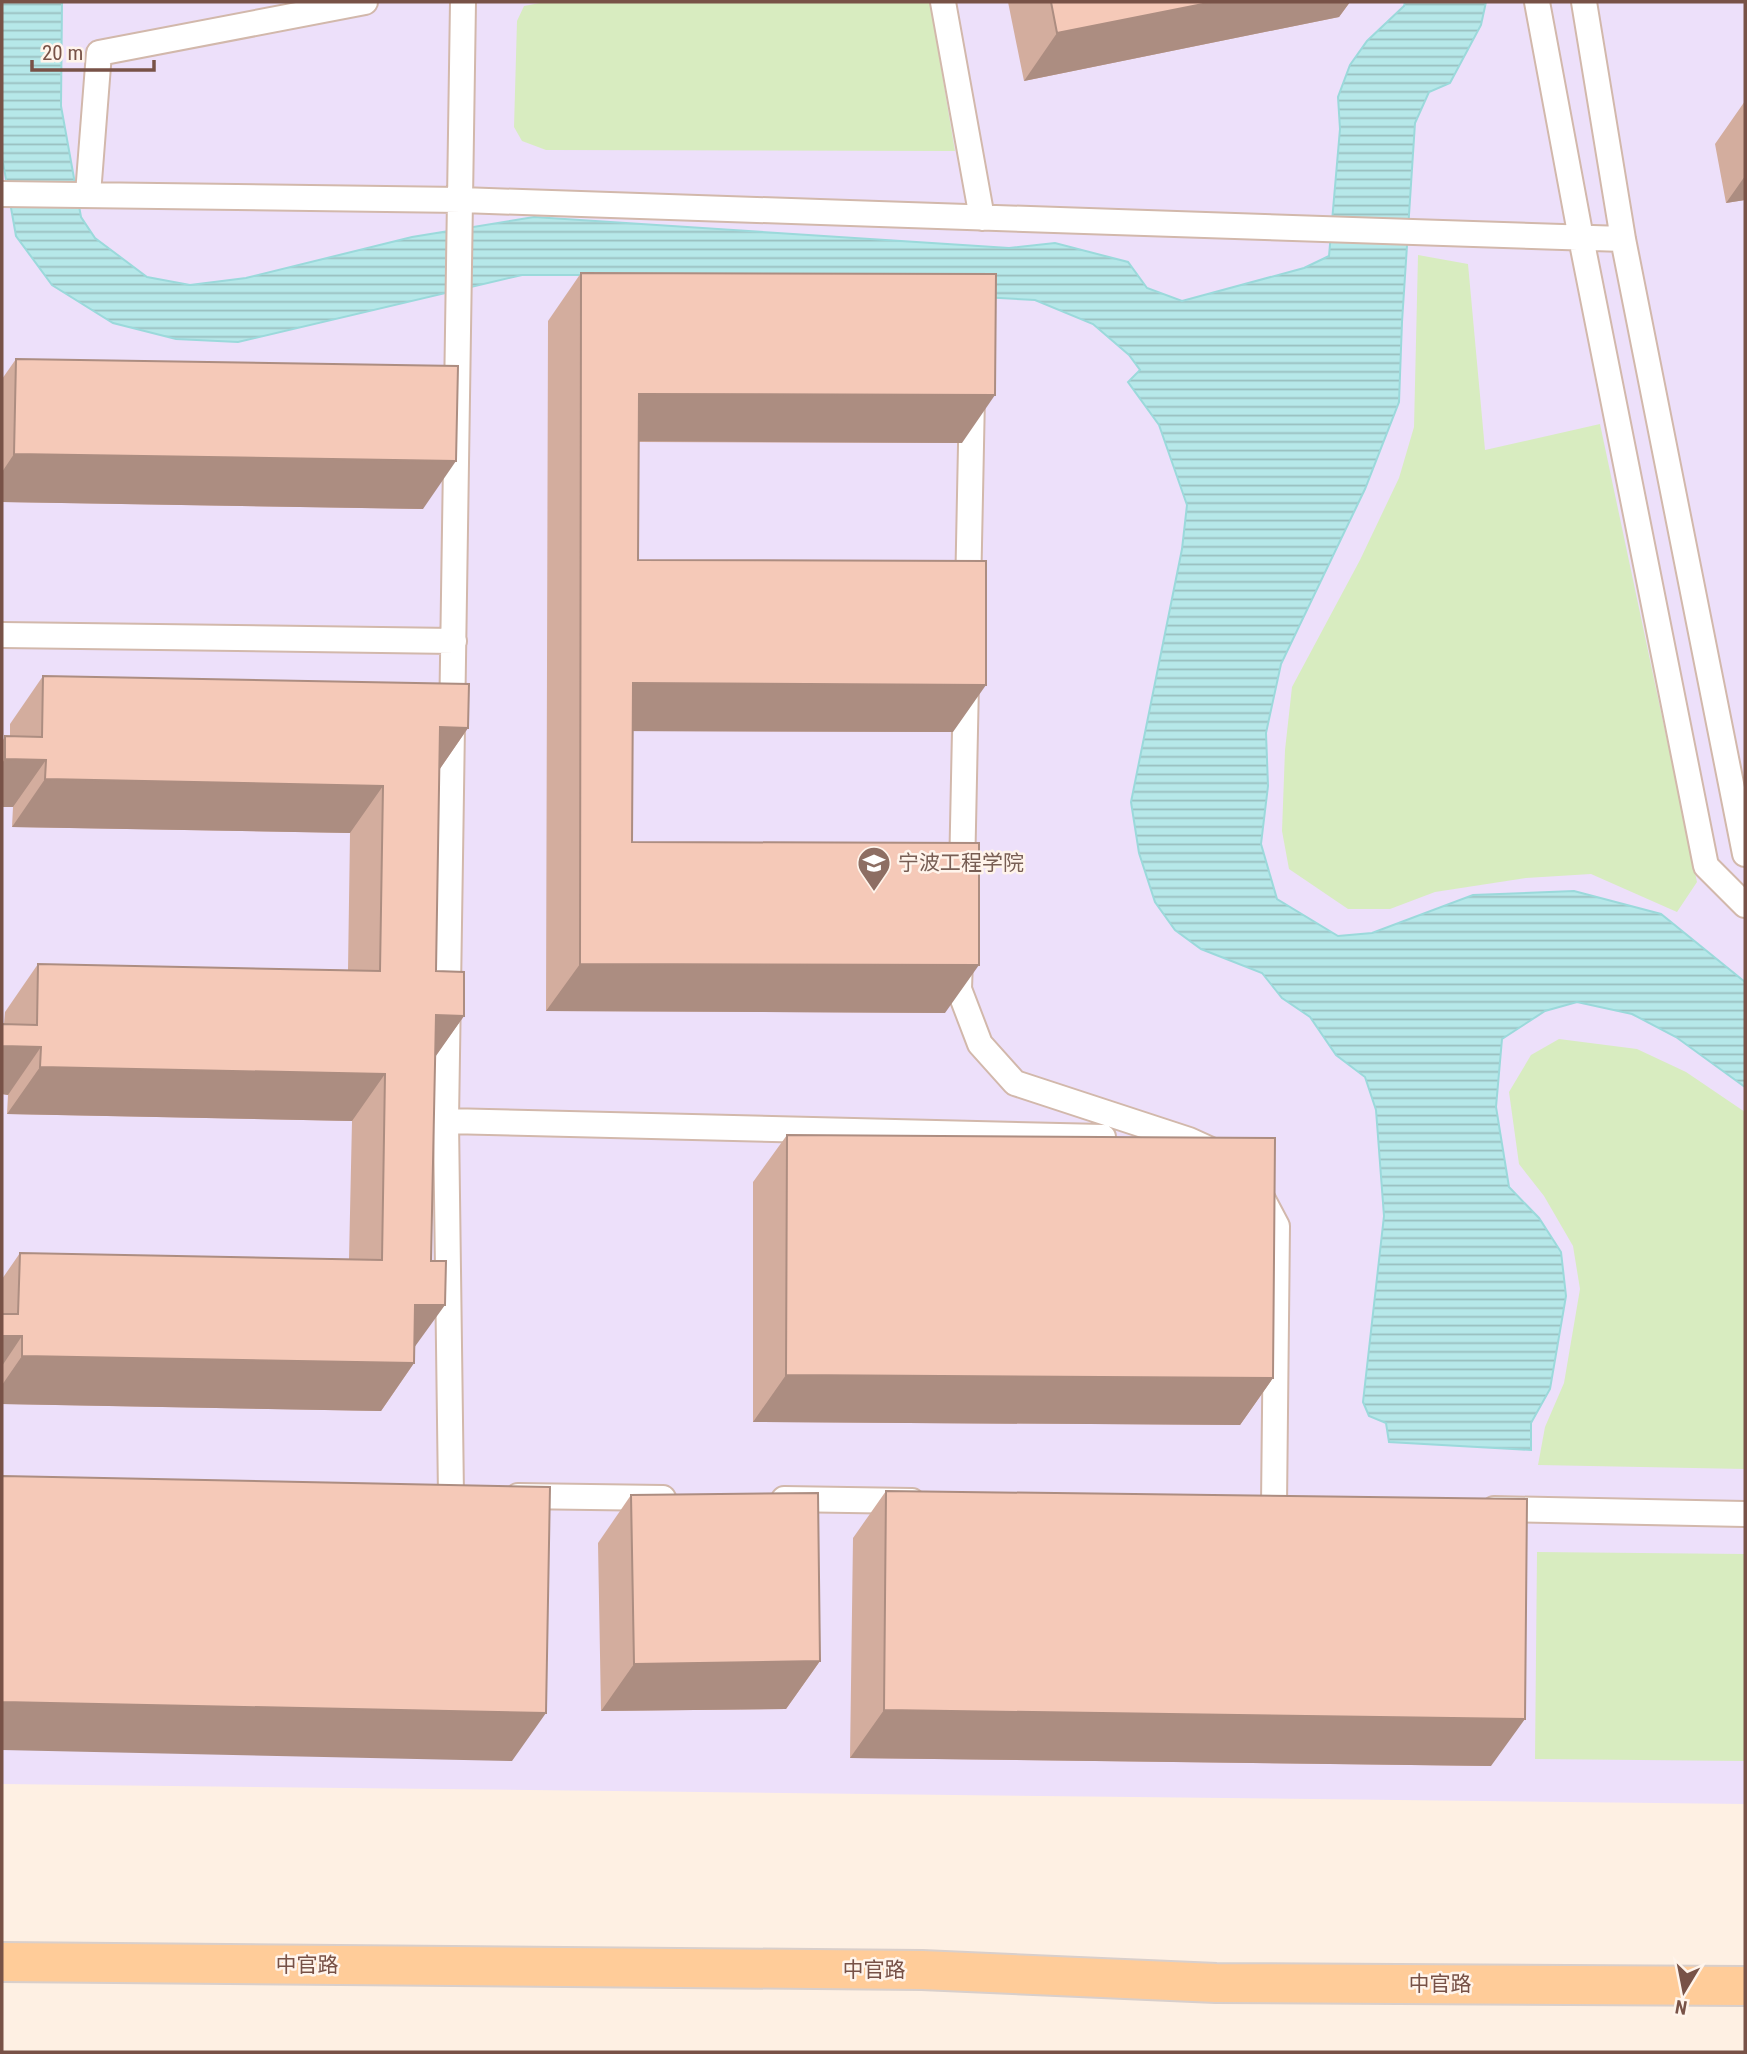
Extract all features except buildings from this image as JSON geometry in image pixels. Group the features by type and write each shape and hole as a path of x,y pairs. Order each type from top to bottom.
{"main road":[{"name":"中官路","path":"2,1962 922,1970 1216,1983 1745,1986"}],"lane":[{"path":"88,194 99,53 365,2"},
{"path":"451,1495 446,1121 463,2"},
{"path":"943,2 982,218"},
{"path":"1537,2 1581,238 1706,866 1745,905"},
{"path":"1584,2 1623,239 1745,854"},
{"path":"2,194 461,200 1623,239"},
{"path":"968,612 973,375"},
{"path":"2,635 454,641"},
{"path":"961,891 967,654"},
{"path":"960,933 959,989 980,1044 1015,1083 1189,1140 1236,1166 1258,1191 1277,1226 1274,1505"},
{"path":"446,1121 1189,1140"},
{"path":"424,1494 688,1498"},
{"path":"758,1499 939,1501"},
{"path":"1246,1505 1301,1506"},
{"path":"1468,1509 1745,1514"}],"shaded area":[{"name":"宁波工程学院","path":"2,2 1745,2 1745,1804 2,1784"}],"green space":[{"path":"545,2 930,2 955,151 546,150 522,141 514,127 517,21 524,6"},
{"path":"1418,255 1468,264 1485,450 1600,424 1697,882 1677,912 1591,874 1526,878 1435,892 1390,909 1348,909 1289,869 1282,831 1285,750 1292,687 1360,560 1399,478 1414,427"},
{"path":"1559,1039 1637,1049 1686,1072 1745,1112 1745,1469 1538,1465 1545,1427 1564,1383 1580,1289 1573,1246 1544,1196 1519,1164 1509,1092 1531,1055"},
{"path":"1537,1552 1745,1554 1745,1761 1535,1759"}],"water":[{"path":"2,2 62,2 61,106 81,217 95,238 147,277 190,285 246,278 412,237 534,217 1009,248 1055,243 1128,262 1147,288 1182,301 1304,268 1329,256 1340,129 1338,97 1350,65 1367,41 1405,2 1486,2 1481,25 1450,83 1429,92 1415,123 1399,402 1365,489 1281,664 1266,733 1268,786 1261,844 1277,899 1338,936 1372,933 1473,895 1574,891 1661,914 1745,982 1745,1087 1676,1037 1632,1014 1577,1002 1545,1011 1502,1039 1496,1107 1509,1187 1539,1218 1561,1252 1566,1296 1550,1389 1531,1423 1531,1450 1389,1442 1386,1423 1369,1416 1363,1402 1384,1216 1376,1110 1365,1077 1336,1055 1310,1017 1282,998 1262,973 1201,949 1175,930 1155,902 1139,853 1131,802 1182,549 1187,505 1159,425 1128,382 1140,370 1129,355 1093,324 1035,300 577,275 522,275 238,342 176,339 113,323 52,285 16,236 2,157"}],"place":[{"name":"宁波工程学院","path":"874,893"}]}
